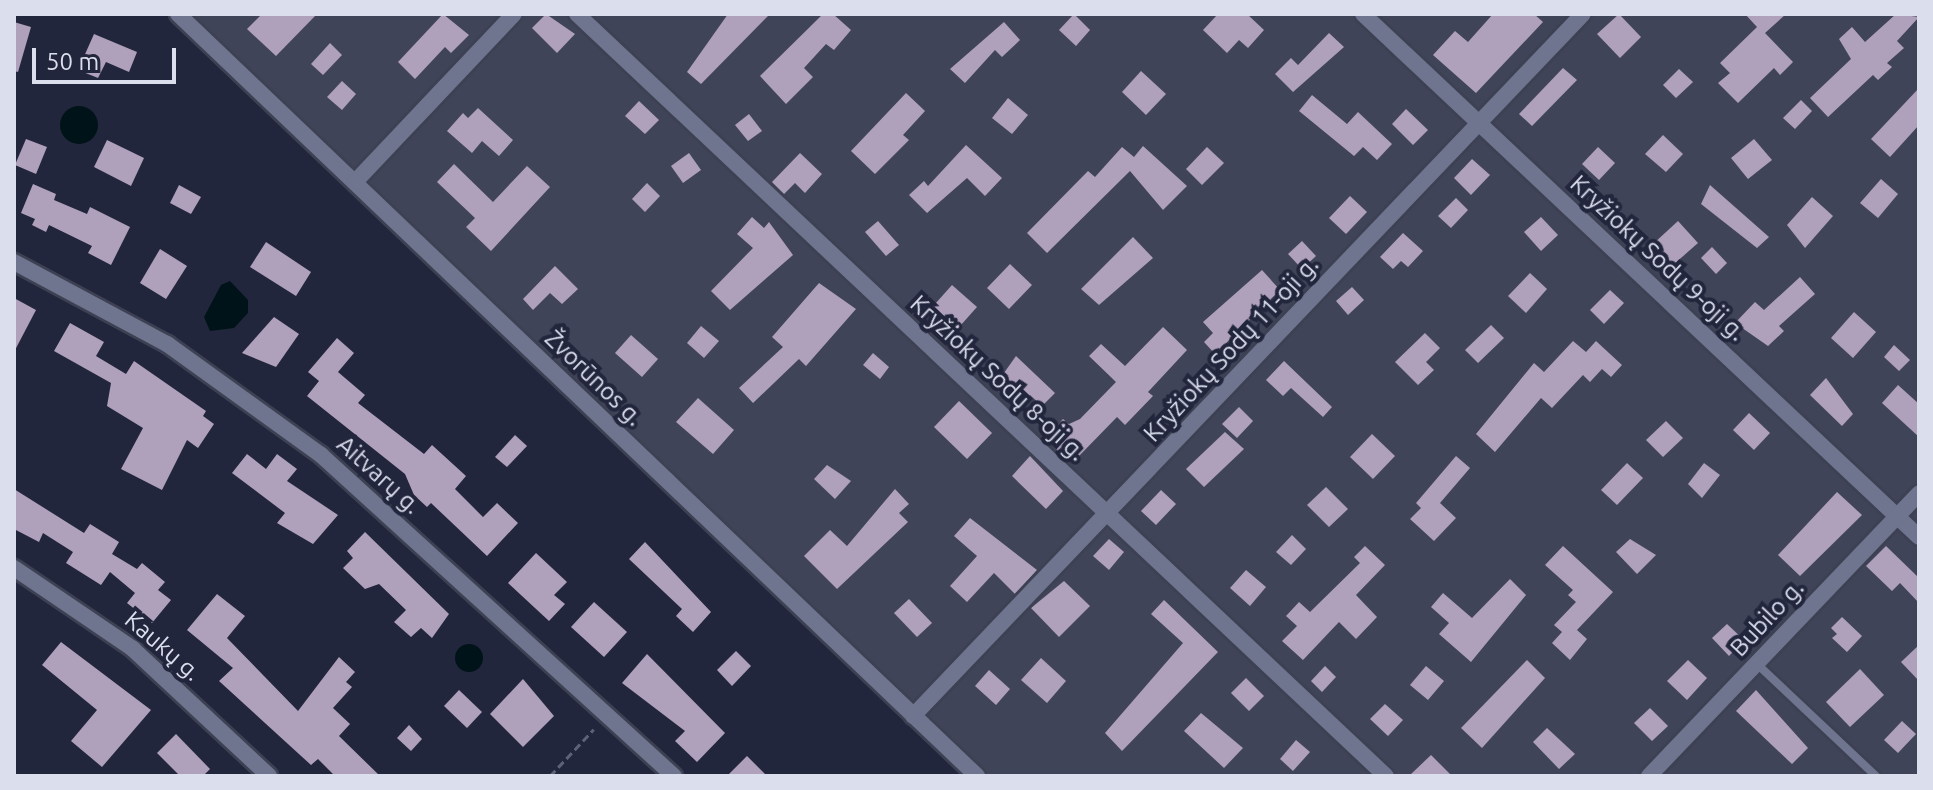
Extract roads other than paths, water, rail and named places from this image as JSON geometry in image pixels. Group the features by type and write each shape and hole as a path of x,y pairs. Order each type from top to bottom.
{"street":[{"name":"Žvorūnos g.","path":"178,14 977,776"},
{"path":"355,182 514,14"},
{"name":"Kryžiokų Sodų 8-oji g.","path":"577,14 1386,776"},
{"name":"Kryžiokų Sodų 9-oji g.","path":"1363,14 1919,537"},
{"name":"Kryžiokų Sodų 11-oji g.","path":"913,716 1583,14"},
{"name":"Aitvarų g.","path":"14,262 167,344 321,455 674,776"},
{"name":"Bubilo g.","path":"1649,776 1919,493"},
{"name":"Kaukų g.","path":"14,568 133,649 269,776"}],"lane":[{"path":"1757,664 1876,776"}]}
